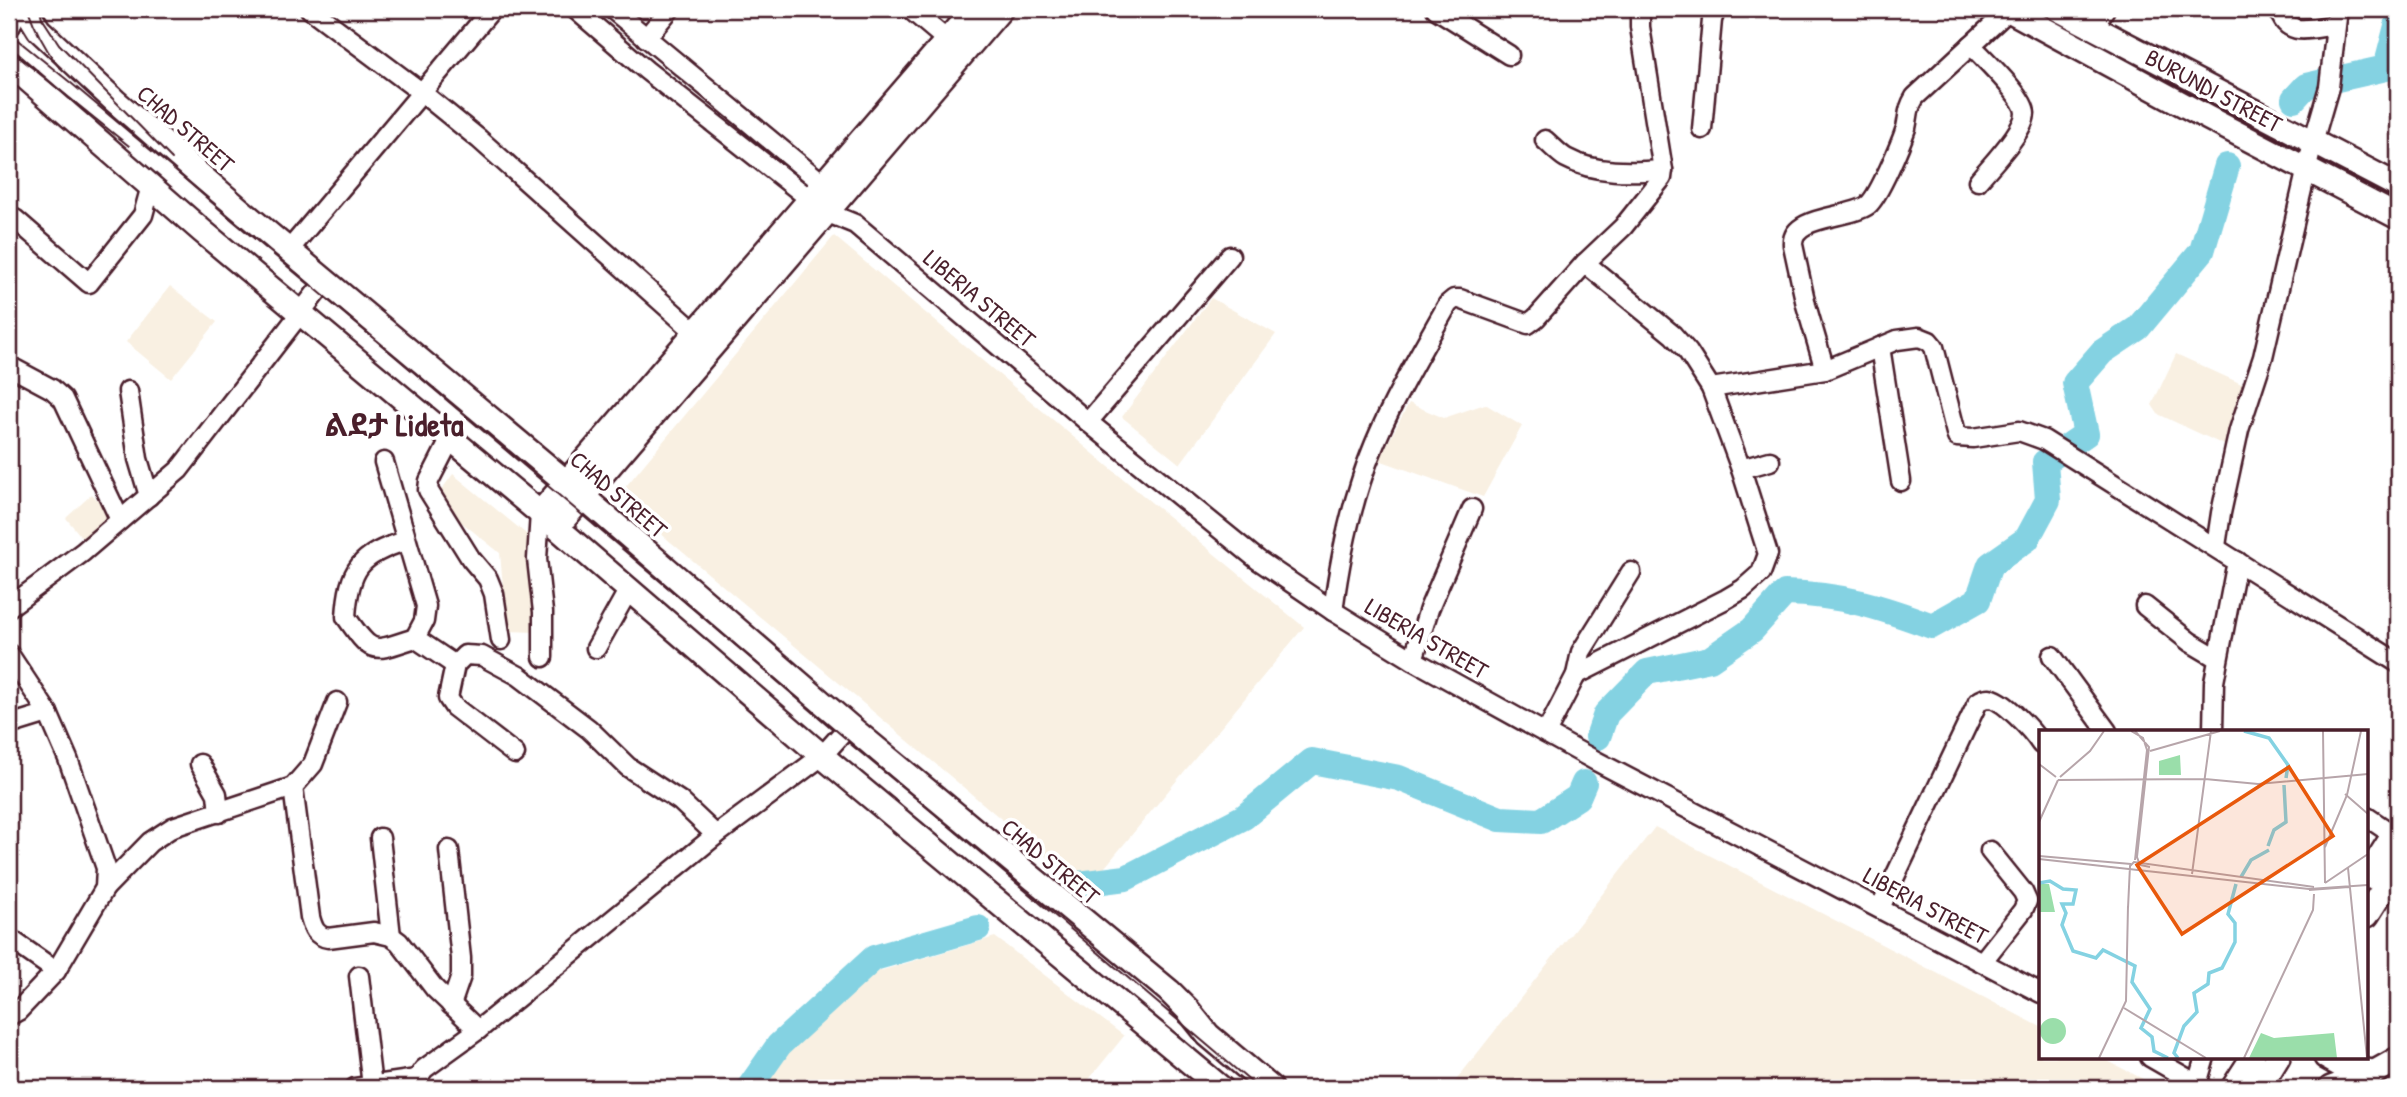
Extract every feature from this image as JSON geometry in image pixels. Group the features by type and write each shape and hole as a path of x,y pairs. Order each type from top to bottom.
{"main road":[{"path":"9,24 15,9"},
{"name":"CHAD STREET","path":"26,9 39,30 115,101 849,726 1168,991 1208,1035 1271,1088"},
{"path":"955,47 974,9"},
{"path":"545,523 955,47 1001,9"},
{"name":"BURUNDI STREET","path":"2008,9 2398,217"},
{"name":"BURUNDI STREET","path":"2058,9 2100,18 2139,50 2398,186"},
{"path":"2128,74 2139,50"},
{"path":"9,64 299,313 451,438 545,523 629,589 822,756 1221,1088"},
{"path":"2368,876 2397,834"},
{"path":"2368,913 2398,866"},
{"path":"1116,1000 1145,1040 1200,1088"},
{"name":"CHAD STREET","path":"1188,1010 1215,1027 1287,1088"},
{"path":"2233,1088 2252,1058"},
{"path":"2259,1088 2277,1058"},
{"path":"2328,1058 2342,1066 2382,1078"},
{"path":"2331,1088 2382,1078 2398,1059"}],"street":[{"path":"310,9 479,139 704,340"},
{"path":"289,250 492,9"},
{"name":"LIBERIA STREET","path":"575,9 646,70 826,199"},
{"name":"LIBERIA STREET","path":"611,9 855,224 1088,422 1258,560 1333,611 1413,660 1546,733 2039,992"},
{"path":"646,38 670,9"},
{"path":"910,9 955,47"},
{"path":"1436,9 1509,55"},
{"path":"1333,611 1340,558 1361,478 1397,399 1448,304 1454,299 1460,299 1528,324 1623,227 1662,178 1664,170 1640,27 1640,9"},
{"path":"1702,129 1712,20 1716,9"},
{"path":"1825,370 1806,305 1792,238 1804,225 1852,213 1868,205 1880,188 1906,128 1910,105 1915,97 2008,9"},
{"path":"2216,547 2239,430 2263,358 2312,142 2329,87 2337,17 2297,30 2288,27 2281,20 2279,9"},
{"path":"1971,45 2022,101 2025,115 2018,131 1978,181"},
{"path":"1545,140 1564,157 1585,166 1632,172 1664,170"},
{"path":"15,219 89,283 143,215 151,186"},
{"path":"1088,422 1230,256"},
{"path":"1577,675 1702,614 1743,589 1761,573 1768,554 1711,388 1673,334 1586,263"},
{"path":"9,607 83,552 189,458 326,280"},
{"path":"1711,388 1825,370 1897,340 1919,337 1929,341 1934,347 1957,437 1973,438 2019,431 2044,440 2398,663"},
{"path":"1880,347 1901,481"},
{"path":"9,366 52,389 62,399 120,520"},
{"path":"128,391 138,459 149,496"},
{"path":"451,438 429,481 428,490 471,559 488,579 494,594 500,640"},
{"path":"1741,469 1770,461"},
{"path":"384,462 426,606 424,621 415,638 379,649 373,648 363,642 346,617 350,584 360,565 370,555 405,541"},
{"path":"1413,660 1429,609 1472,509"},
{"path":"543,657 543,612 537,559 545,523"},
{"path":"2213,730 2212,709 2217,658 2237,561"},
{"path":"1546,733 1577,675 1585,646 1631,572"},
{"path":"596,648 629,589"},
{"path":"2145,606 2190,642 2217,658"},
{"path":"415,638 455,665"},
{"path":"9,654 48,713 68,759 106,868 105,888"},
{"path":"516,754 454,707 448,698 455,665 465,655 482,656 519,676 589,729 628,767 680,802 716,835"},
{"path":"2052,656 2106,730"},
{"path":"1880,908 1978,702 1990,698 1997,700 2030,728 2039,741"},
{"path":"9,1016 37,993 56,971 105,888 162,833 293,787 313,764 337,702"},
{"path":"9,725 48,713"},
{"path":"359,976 363,1087 416,1084 424,1069 478,1030 716,835 822,756 849,726"},
{"path":"200,764 217,794 219,813"},
{"path":"293,787 310,917 314,929 321,937 328,938 374,932 391,936 399,942 435,989 478,1030"},
{"path":"2368,818 2397,834"},
{"path":"380,838 391,936"},
{"path":"449,850 461,958 461,976 451,1005"},
{"path":"1982,962 2023,910 2027,901 2023,892 1990,851"},
{"path":"9,938 56,971"},
{"path":"2152,1058 2204,1087 2205,1058"}],"shaded area":[{"path":"834,236 1304,627 1086,890 617,497"},
{"path":"170,286 217,322 171,379 126,342"},
{"path":"1211,298 1276,334 1180,464 1122,417"},
{"path":"2176,354 2246,386 2228,447 2158,414 2152,405"},
{"path":"1409,403 1444,418 1485,404 1522,426 1483,497 1379,460"},
{"path":"453,474 530,537 538,632 507,631 500,553 434,500"},
{"path":"92,494 111,515 84,540 66,518"},
{"path":"1655,827 2039,1026 2039,1058 2102,1058 2156,1088 1450,1088"},
{"path":"995,937 1124,1036 1082,1088 762,1088 782,1059 873,973"}],"waterway":[{"path":"2294,99 2306,86 2386,68 2398,22"},
{"path":"1598,737 1606,714 1647,672 1710,659 1752,630 1785,593 1824,596 1860,603 1932,626 1978,600 1990,565 2027,539 2048,500 2045,462 2086,434 2075,383 2102,352 2138,328 2202,251 2227,166"},
{"path":"1079,884 1126,878 1244,817 1312,761 1399,778 1500,819 1541,821 1578,797 1584,783"},
{"path":"749,1088 779,1045 874,958 978,928"}],"tram line":[{"path":"28,9 41,39 58,66"},
{"path":"40,9 42,18 59,44 172,159"},
{"path":"9,33 298,274 1258,1088"},
{"path":"9,49 129,146"}],"district":[{"name":"ልደታ Lideta","path":"394,424"}]}
